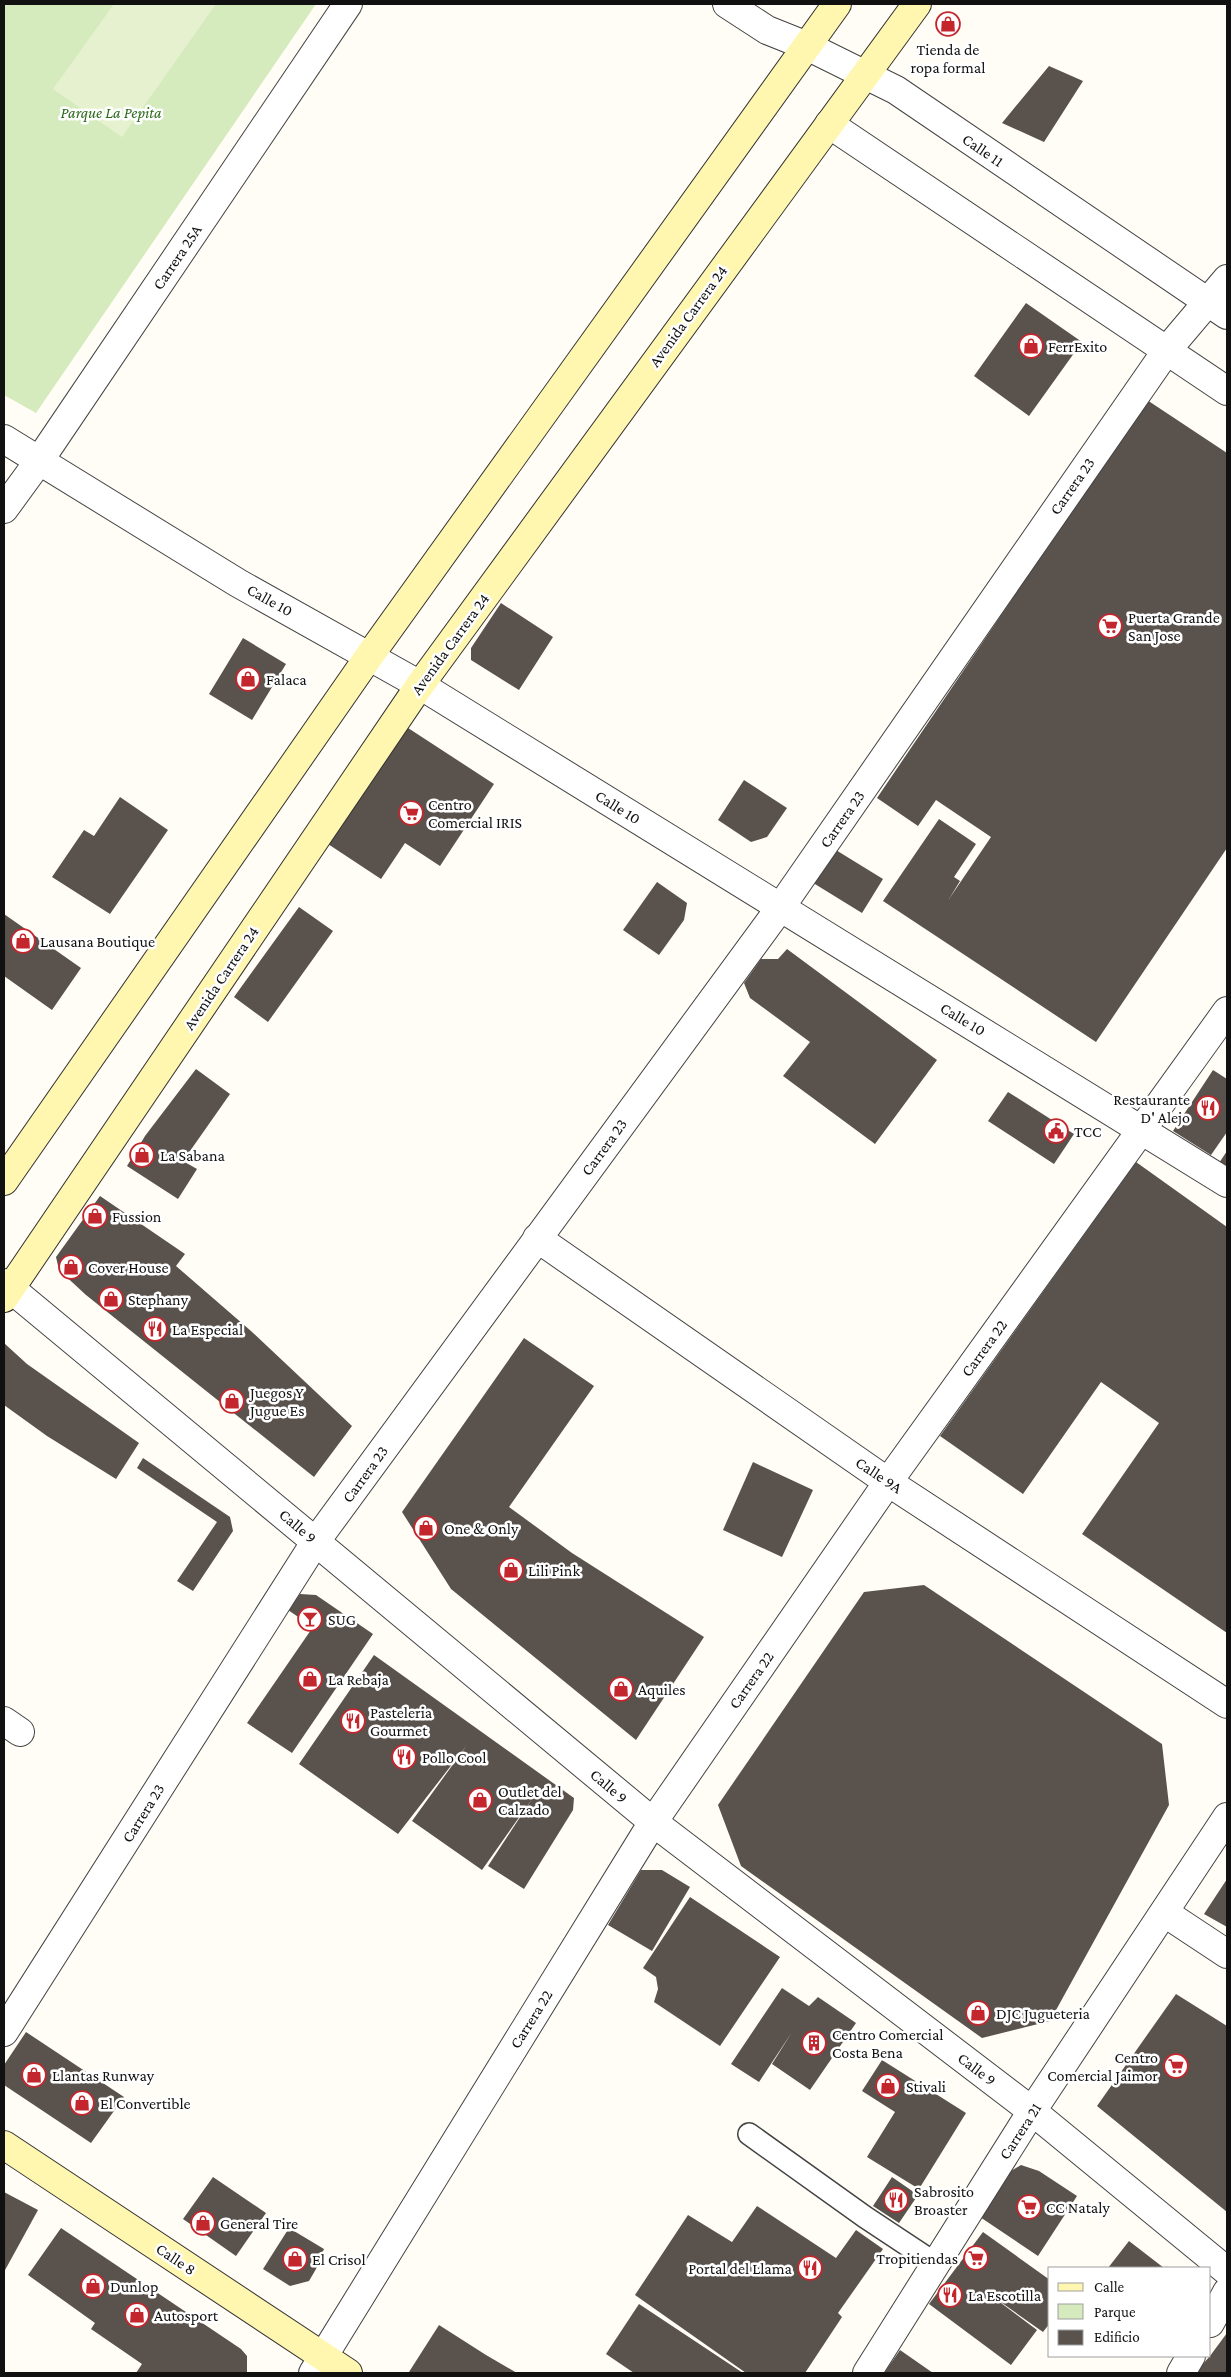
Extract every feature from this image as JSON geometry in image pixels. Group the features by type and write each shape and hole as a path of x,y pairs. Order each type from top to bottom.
{"main road":[{"path":"4,1182 370,655 837,4"},
{"name":"Avenida Carrera 24","path":"6,1290 420,684 917,4"},
{"name":"Calle 8","path":"4,2145 318,2365 348,2373"}],"street":[{"name":"Carrera 25A","path":"4,509 348,4"},
{"name":"Calle 11","path":"727,4 766,30 807,46 866,74 904,96 1218,309"},
{"path":"829,124 1227,391"},
{"name":"Carrera 23","path":"4,2032 316,1541 536,1238 780,908 1166,350 1218,309 1227,279"},
{"name":"Calle 10","path":"4,439 238,583 420,684 1227,1183"},
{"name":"Carrera 22","path":"318,2365 652,1822 888,1482 1227,1011"},
{"name":"Calle 9A","path":"536,1238 888,1482 1227,1704"},
{"name":"Calle 9","path":"6,1290 316,1541 652,1822 1032,2111 1227,2272"},
{"name":"Carrera 21","path":"867,2373 1032,2111 1227,1817"},
{"path":"1165,1913 1227,1954"},
{"path":"1211,2321 1227,2292"},
{"path":"1181,2373 1190,2357"}],"lane":[{"path":"749,2134 865,2217 936,2264"}],"green space":[{"name":"Parque La Pepita","path":"4,4 316,4 36,413 4,395"},
{"path":"114,4 216,4 122,137 53,89"}],"building":[{"path":"1049,66 1083,81 1044,142 1002,123"},
{"path":"1026,303 1082,342 1029,416 974,376"},
{"name":"Puerta Grande San Jose","path":"1147,400 1227,453 1227,848 1096,1042 883,901 939,819 976,844 954,877 960,881 949,899 991,837 936,800 918,826 877,798"},
{"path":"501,603 553,637 519,690 471,660 471,648"},
{"name":"Falaca","path":"243,638 286,664 252,720 209,694"},
{"name":"Centro Comercial IRIS","path":"405,726 494,784 440,866 405,843 381,879 328,844"},
{"path":"744,780 787,808 767,837 751,842 718,820"},
{"path":"120,797 168,830 110,914 52,877 84,830 94,836"},
{"path":"831,847 883,879 862,913 810,881"},
{"path":"657,882 687,903 684,920 659,955 623,930"},
{"path":"299,907 333,931 268,1022 234,997"},
{"name":"Lausana Boutique","path":"4,914 81,968 52,1010 4,976"},
{"path":"787,949 937,1060 875,1144 783,1076 810,1042 750,998 744,983 761,959 778,959"},
{"path":"196,1069 230,1094 183,1161 197,1169 178,1199 127,1166 145,1136"},
{"path":"1213,1070 1227,1079 1227,1132 1211,1155 1173,1131"},
{"path":"1008,1092 1074,1134 1054,1164 988,1121"},
{"path":"1227,1151 1227,1168 1219,1163"},
{"path":"1136,1162 1227,1227 1227,1633 1082,1534 1159,1423 1101,1382 1023,1494 940,1436"},
{"path":"100,1196 185,1254 176,1266 251,1331 352,1426 314,1477 86,1295 59,1270 56,1257"},
{"path":"524,1338 594,1386 509,1507 572,1553 704,1637 636,1740 451,1589 402,1512"},
{"path":"4,1343 27,1364 139,1443 116,1479 47,1436 4,1405"},
{"path":"143,1458 230,1517 233,1531 193,1591 177,1581 217,1522 137,1468"},
{"path":"753,1462 813,1490 782,1557 723,1530"},
{"path":"924,1585 1162,1744 1169,1805 1050,2021 982,2038 741,1866 718,1805 864,1592"},
{"name":"La Rebaja","path":"300,1594 316,1595 373,1634 292,1753 247,1723 313,1627 288,1610"},
{"path":"374,1655 574,1798 573,1810 524,1889 488,1866 532,1799 482,1870 412,1821 467,1745 398,1834 299,1764"},
{"path":"641,1870 662,1870 690,1887 652,1951 608,1925"},
{"path":"1227,1879 1227,1927 1204,1914"},
{"path":"690,1897 780,1957 720,2046 654,2002 658,1989 656,1977 643,1968"},
{"path":"782,1988 809,2006 818,1997 856,2023 810,2090 772,2064 792,2032 759,2082 731,2064"},
{"name":"Centro Comercial Jaimor","path":"1176,1994 1227,2026 1227,2212 1097,2106"},
{"path":"26,2032 124,2097 91,2143 4,2085 4,2065"},
{"path":"882,2060 966,2113 919,2189 867,2157 895,2112 862,2091"},
{"name":"CC Nataly","path":"1021,2165 1039,2171 1077,2196 1038,2256 980,2217 1011,2171"},
{"path":"213,2177 266,2213 236,2256 183,2219"},
{"name":"Sabrosito Broaster","path":"892,2177 918,2195 899,2223 873,2206"},
{"path":"4,2192 38,2210 4,2272"},
{"path":"757,2206 836,2258 856,2230 883,2249 838,2313 842,2317 805,2373 746,2373 635,2295 688,2215 732,2242"},
{"path":"61,2228 241,2349 247,2356 247,2373 136,2373 142,2364 91,2329 95,2323 28,2275"},
{"name":"El Crisol","path":"289,2228 324,2249 309,2281 290,2286 263,2269"},
{"path":"983,2232 1048,2279 1048,2326 1043,2332 985,2291 1037,2330 1011,2365 929,2304"},
{"path":"1129,2241 1163,2267 1109,2267"},
{"path":"639,2304 743,2373 634,2373 606,2354"},
{"path":"439,2325 486,2355 517,2373 409,2372"},
{"path":"1227,2333 1227,2373 1195,2373 1211,2357"},
{"path":"900,2350 933,2373 884,2373"}],"place":[{"name":"Tienda de ropa formal","path":"948,24"},
{"name":"FerrExito","path":"1031,346"},
{"name":"Puerta Grande San Jose","path":"1110,626"},
{"name":"Falaca","path":"248,679"},
{"name":"Centro Comercial IRIS","path":"411,813"},
{"name":"Lausana Boutique","path":"23,941"},
{"name":"Restaurante D' Alejo","path":"1208,1108"},
{"name":"TCC","path":"1056,1131"},
{"name":"La Sabana","path":"142,1155"},
{"name":"Fussion","path":"95,1216"},
{"name":"Cover House","path":"71,1267"},
{"name":"Stephany","path":"111,1299"},
{"name":"La Especial","path":"155,1329"},
{"name":"Juegos Y Jugue Es","path":"232,1401"},
{"name":"One & Only","path":"426,1528"},
{"name":"Lili Pink","path":"511,1570"},
{"name":"SUG","path":"310,1619"},
{"name":"La Rebaja","path":"310,1679"},
{"name":"Aquiles","path":"621,1689"},
{"name":"Pasteleria Gourmet","path":"353,1721"},
{"name":"Pollo Cool","path":"404,1757"},
{"name":"Outlet del Calzado","path":"480,1800"},
{"name":"DJC Jugueteria","path":"978,2013"},
{"name":"Centro Comercial Costa Bena","path":"814,2043"},
{"name":"Centro Comercial Jaimor","path":"1176,2066"},
{"name":"Llantas Runway","path":"34,2075"},
{"name":"Stivali","path":"888,2086"},
{"name":"El Convertible","path":"82,2103"},
{"name":"Sabrosito Broaster","path":"896,2200"},
{"name":"CC Nataly","path":"1029,2207"},
{"name":"General Tire","path":"203,2223"},
{"name":"Tropitiendas","path":"976,2258"},
{"name":"El Crisol","path":"295,2259"},
{"name":"Portal del Llama","path":"810,2268"},
{"name":"Dunlop","path":"93,2286"},
{"name":"La Escotilla","path":"950,2295"},
{"name":"Autosport","path":"137,2315"}]}
